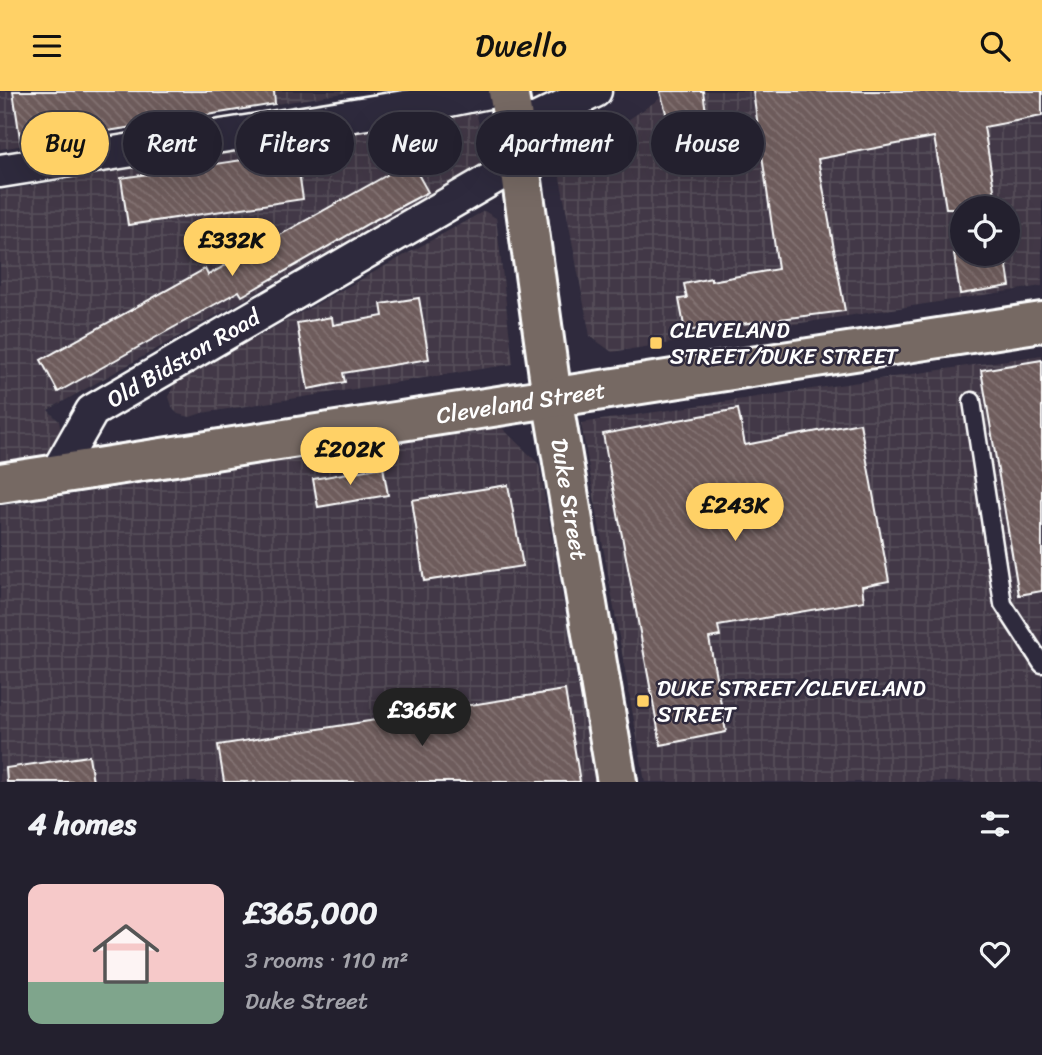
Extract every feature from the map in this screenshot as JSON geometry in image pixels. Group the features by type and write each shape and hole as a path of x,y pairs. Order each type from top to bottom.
{"main road":[{"name":"Duke Street","path":"508,91 511,112"},
{"name":"Duke Street","path":"521,175 552,397 617,782"},
{"name":"Cleveland Street","path":"0,483 1042,322"}],"street":[{"path":"0,171 494,91"},
{"name":"Old Bidston Road","path":"566,112 595,91"},
{"name":"Old Bidston Road","path":"56,474 92,411 476,172"}],"lane":[{"path":"972,401 1003,604 1042,664"}],"shaded area":[{"path":"0,91 356,91 222,113 123,112 123,129 109,131 109,112 21,112 21,146 0,149"},
{"path":"671,91 1042,91 1042,286 612,352 590,336 560,175 637,175 637,114"},
{"path":"476,111 476,169 48,410 59,421 62,437 48,457 0,465 0,191 109,175 109,173 123,170 123,175 222,175 222,154 236,151 236,175 354,175 354,132 368,129 368,175 462,175 462,113"},
{"path":"484,211 496,218 513,364 190,417 178,414 173,409 169,397 173,385 178,381"},
{"path":"1042,355 1042,782 645,782 581,423"},
{"path":"501,427 539,464 595,782 0,782 0,506"}],"building":[{"path":"13,91 274,91 275,104 222,113 123,112 123,129 109,131 109,112 21,112 21,145"},
{"path":"660,91 703,91 706,112 666,112"},
{"path":"753,91 1042,91 1042,116 984,127 995,196 950,196 950,208 946,208 934,137 818,159 845,311 685,331 679,299 687,298 684,284 778,269 764,169 764,112 756,112"},
{"path":"236,161 236,175 299,175 303,199 128,225 121,178 141,175 222,175 222,163"},
{"path":"387,175 418,175 428,192 242,296 239,291 58,392 41,360 205,269 208,275"},
{"path":"956,266 1007,266 1010,286 960,294"},
{"path":"419,298 429,359 343,373 345,382 308,389 297,323 332,317 333,325 383,316 381,304"},
{"path":"1042,360 1042,591 1019,595 981,370"},
{"path":"738,409 745,445 860,423 889,581 862,586 864,601 718,626 720,636 709,638 726,732 661,745 603,434"},
{"path":"383,467 388,495 318,507 313,479"},
{"path":"508,485 523,566 424,581 412,500"},
{"path":"565,690 580,782 224,782 218,745"},
{"path":"89,756 93,782 7,782 6,768"}],"place":[{"name":"CLEVELAND STREET/DUKE STREET","path":"656,343"},
{"name":"DUKE STREET/CLEVELAND STREET","path":"643,701"}]}
